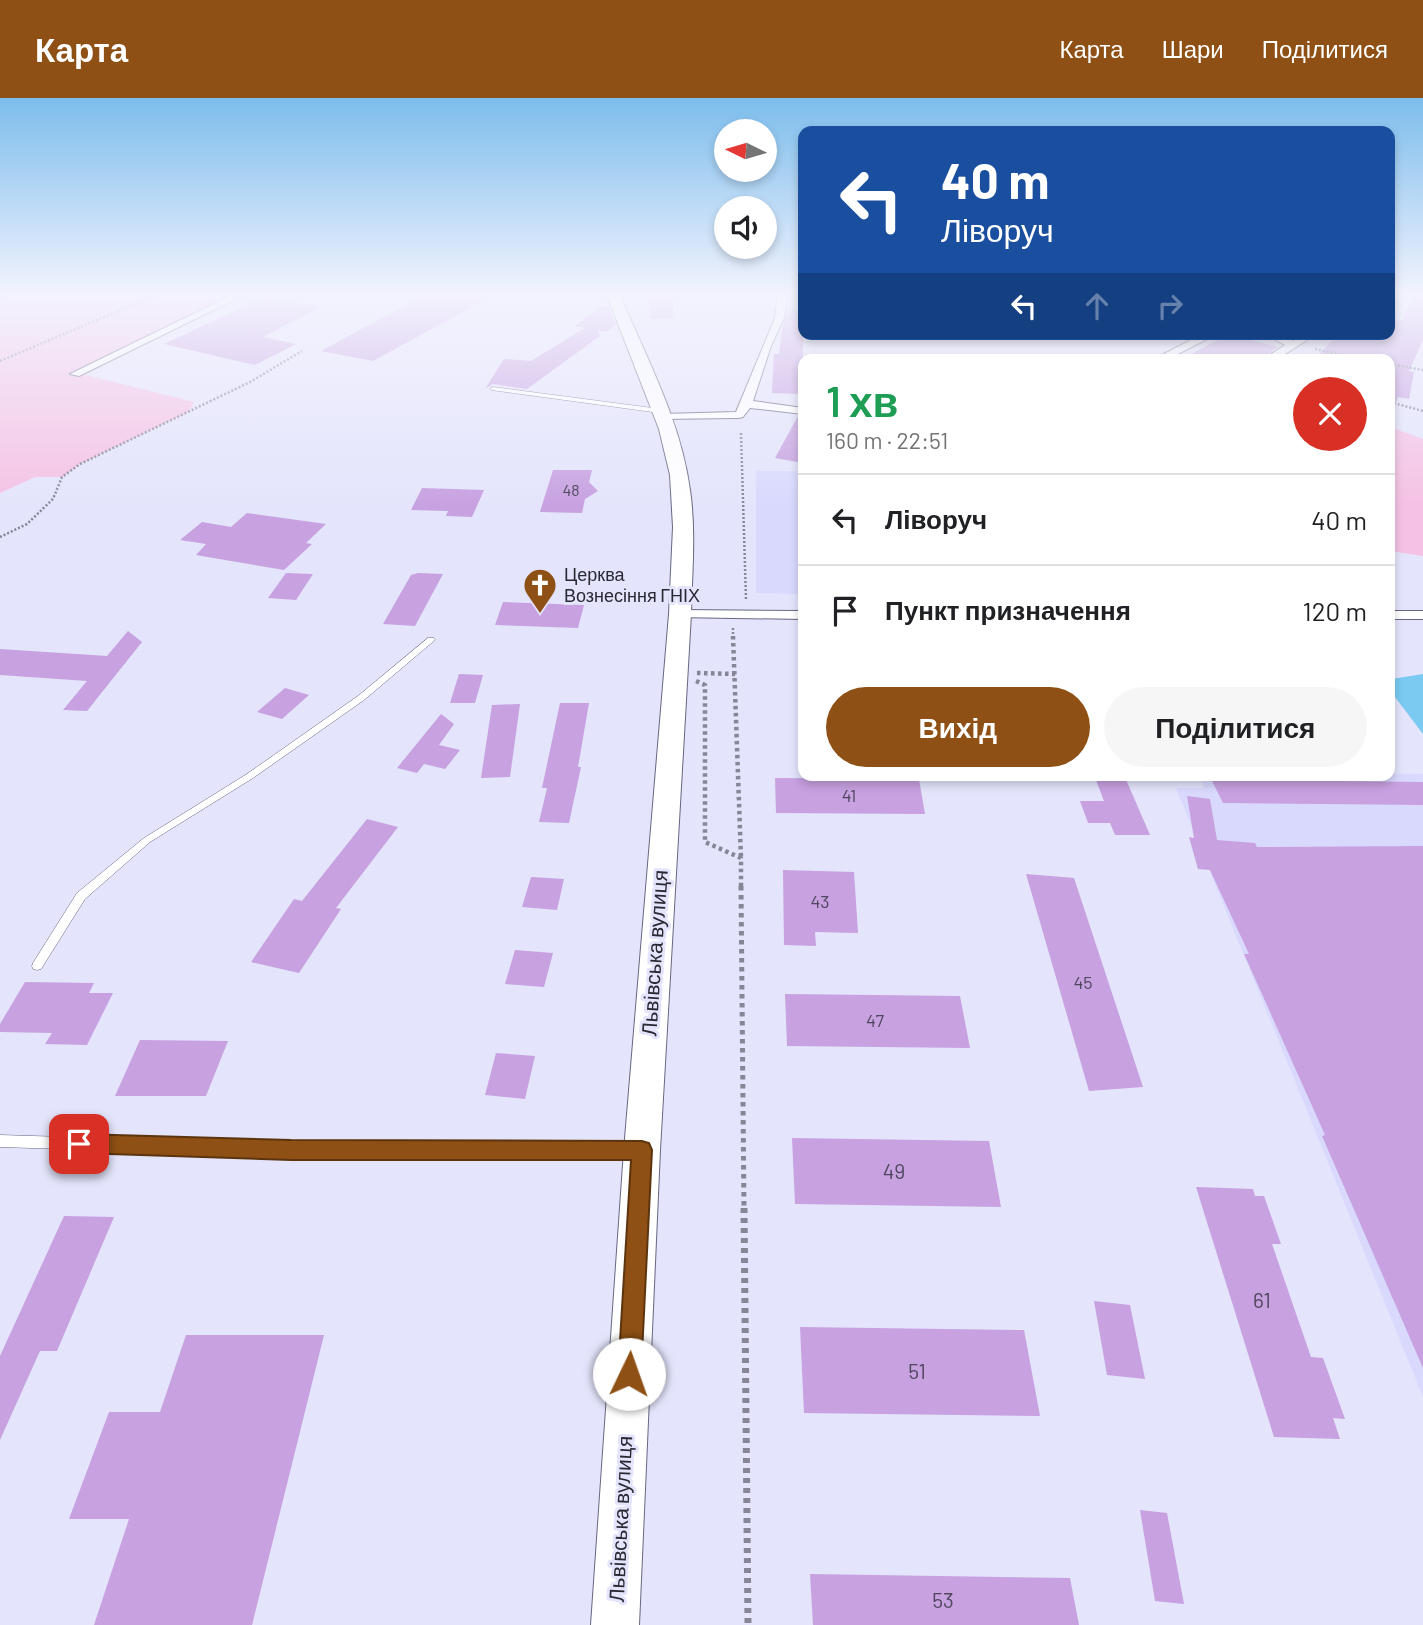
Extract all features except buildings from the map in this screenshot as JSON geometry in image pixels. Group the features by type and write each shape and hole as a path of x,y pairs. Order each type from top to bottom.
{"main road":[{"name":"Львівська вулиця","path":"615,1625 642,1150 680,614 682,502 679,475 661,414 641,364"}],"street":[{"path":"75,374 95,364"},
{"path":"661,414 739,415 748,404 760,364"},
{"path":"748,404 798,410"},
{"path":"680,614 798,615"},
{"path":"1395,615 1423,615"}],"lane":[{"path":"493,389 661,414"},
{"path":"37,966 82,896 147,840 250,776 361,698 431,640"},
{"path":"0,1141 291,1150 642,1150"}],"path":[{"path":"0,537 27,524 53,499 62,478 80,464 250,382 280,364"},
{"path":"1395,365 1423,370"},
{"path":"1395,403 1423,411"},
{"path":"741,433 740,614 735,674 741,858 748,1625"},
{"path":"676,672 735,674"},
{"path":"676,672 705,685 705,842 741,858"}],"shaded area":[{"path":"0,364 102,364 82,374 194,402 188,412 80,464 62,477 35,477 0,493"},
{"path":"1395,429 1423,439 1423,556 1395,552"},
{"path":"756,471 798,471 798,594 756,593"},
{"path":"1423,674 1423,734 1395,697 1395,679"},
{"path":"1395,774 1423,774 1423,1397 1176,788 1204,788 1201,781 1395,781"}],"place":[{"name":"Церква Вознесіння ГНІХ","path":"540,615"}],"route":[{"path":"79,1144 291,1150 642,1150 629,1374"}]}
